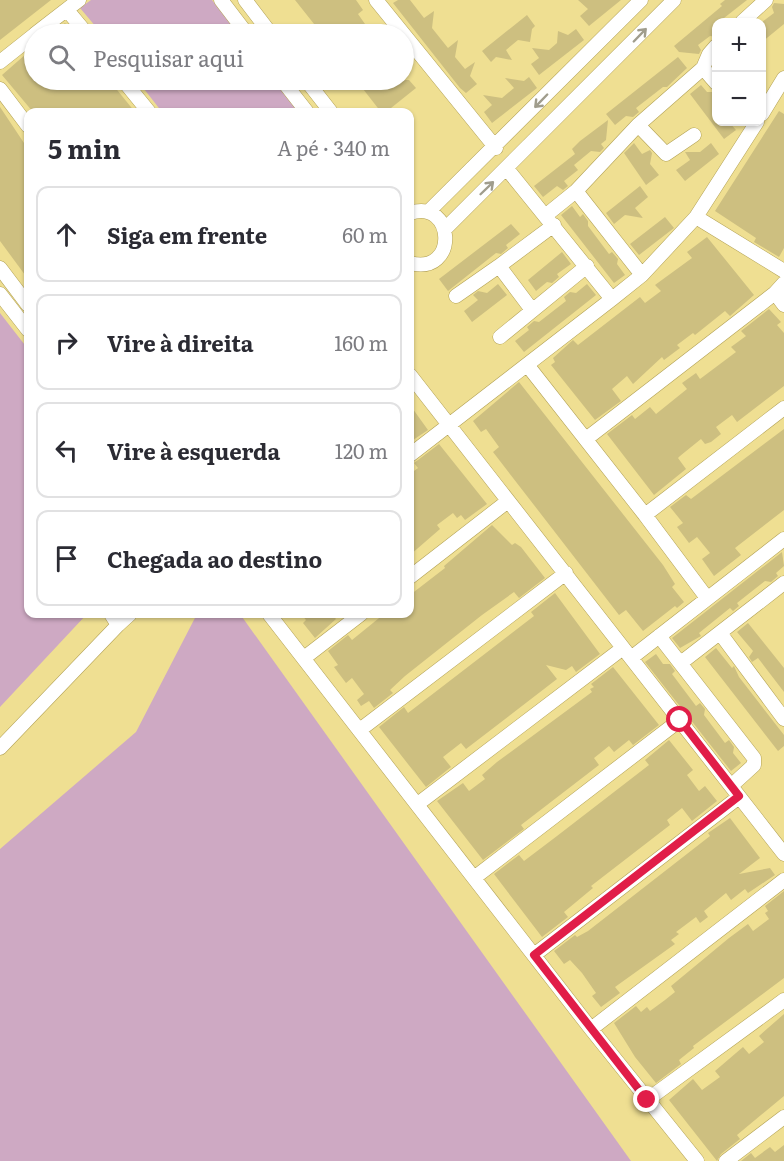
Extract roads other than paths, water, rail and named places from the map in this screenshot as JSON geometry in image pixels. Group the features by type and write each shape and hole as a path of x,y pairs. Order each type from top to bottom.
{"street":[{"path":"49,24 79,0"},
{"path":"221,0 239,24"},
{"path":"245,0 263,24"},
{"path":"376,0 395,24"},
{"path":"429,212 496,148 641,0"},
{"path":"445,229 674,0"},
{"path":"746,18 766,0"},
{"path":"67,10 79,24"},
{"path":"0,62 24,43"},
{"path":"595,46 611,64"},
{"path":"414,47 496,148"},
{"path":"456,296 499,266 550,221 638,125 703,68 712,51"},
{"path":"703,68 712,78"},
{"path":"766,106 784,78"},
{"path":"561,81 577,99"},
{"path":"0,89 24,121"},
{"path":"131,90 147,108"},
{"path":"290,90 303,108"},
{"path":"303,108 308,90"},
{"path":"314,90 328,108"},
{"path":"638,125 666,154 694,135"},
{"path":"414,452 528,366 642,274 696,217 753,126"},
{"path":"507,169 612,299"},
{"path":"576,191 642,274"},
{"path":"414,211 429,212 439,219 445,229 446,244 438,257 425,264 414,263"},
{"path":"696,217 784,271"},
{"path":"499,266 532,310"},
{"path":"500,337 587,266"},
{"path":"0,268 24,300"},
{"path":"586,439 780,288 784,305"},
{"path":"0,294 24,325"},
{"path":"528,366 707,598"},
{"path":"414,380 784,854"},
{"path":"645,515 784,408"},
{"path":"414,574 508,501"},
{"path":"418,803 627,653 659,636 784,538"},
{"path":"361,729 566,573"},
{"path":"682,662 784,584"},
{"path":"272,618 361,729 693,1159"},
{"path":"304,658 356,618"},
{"path":"0,748 114,619"},
{"path":"720,633 784,718"},
{"path":"534,955 735,791 754,765 754,758 682,662 659,636"},
{"path":"474,878 680,720"},
{"path":"591,1029 784,880"},
{"path":"647,1100 784,1000"},
{"path":"726,1161 784,1117"}]}
